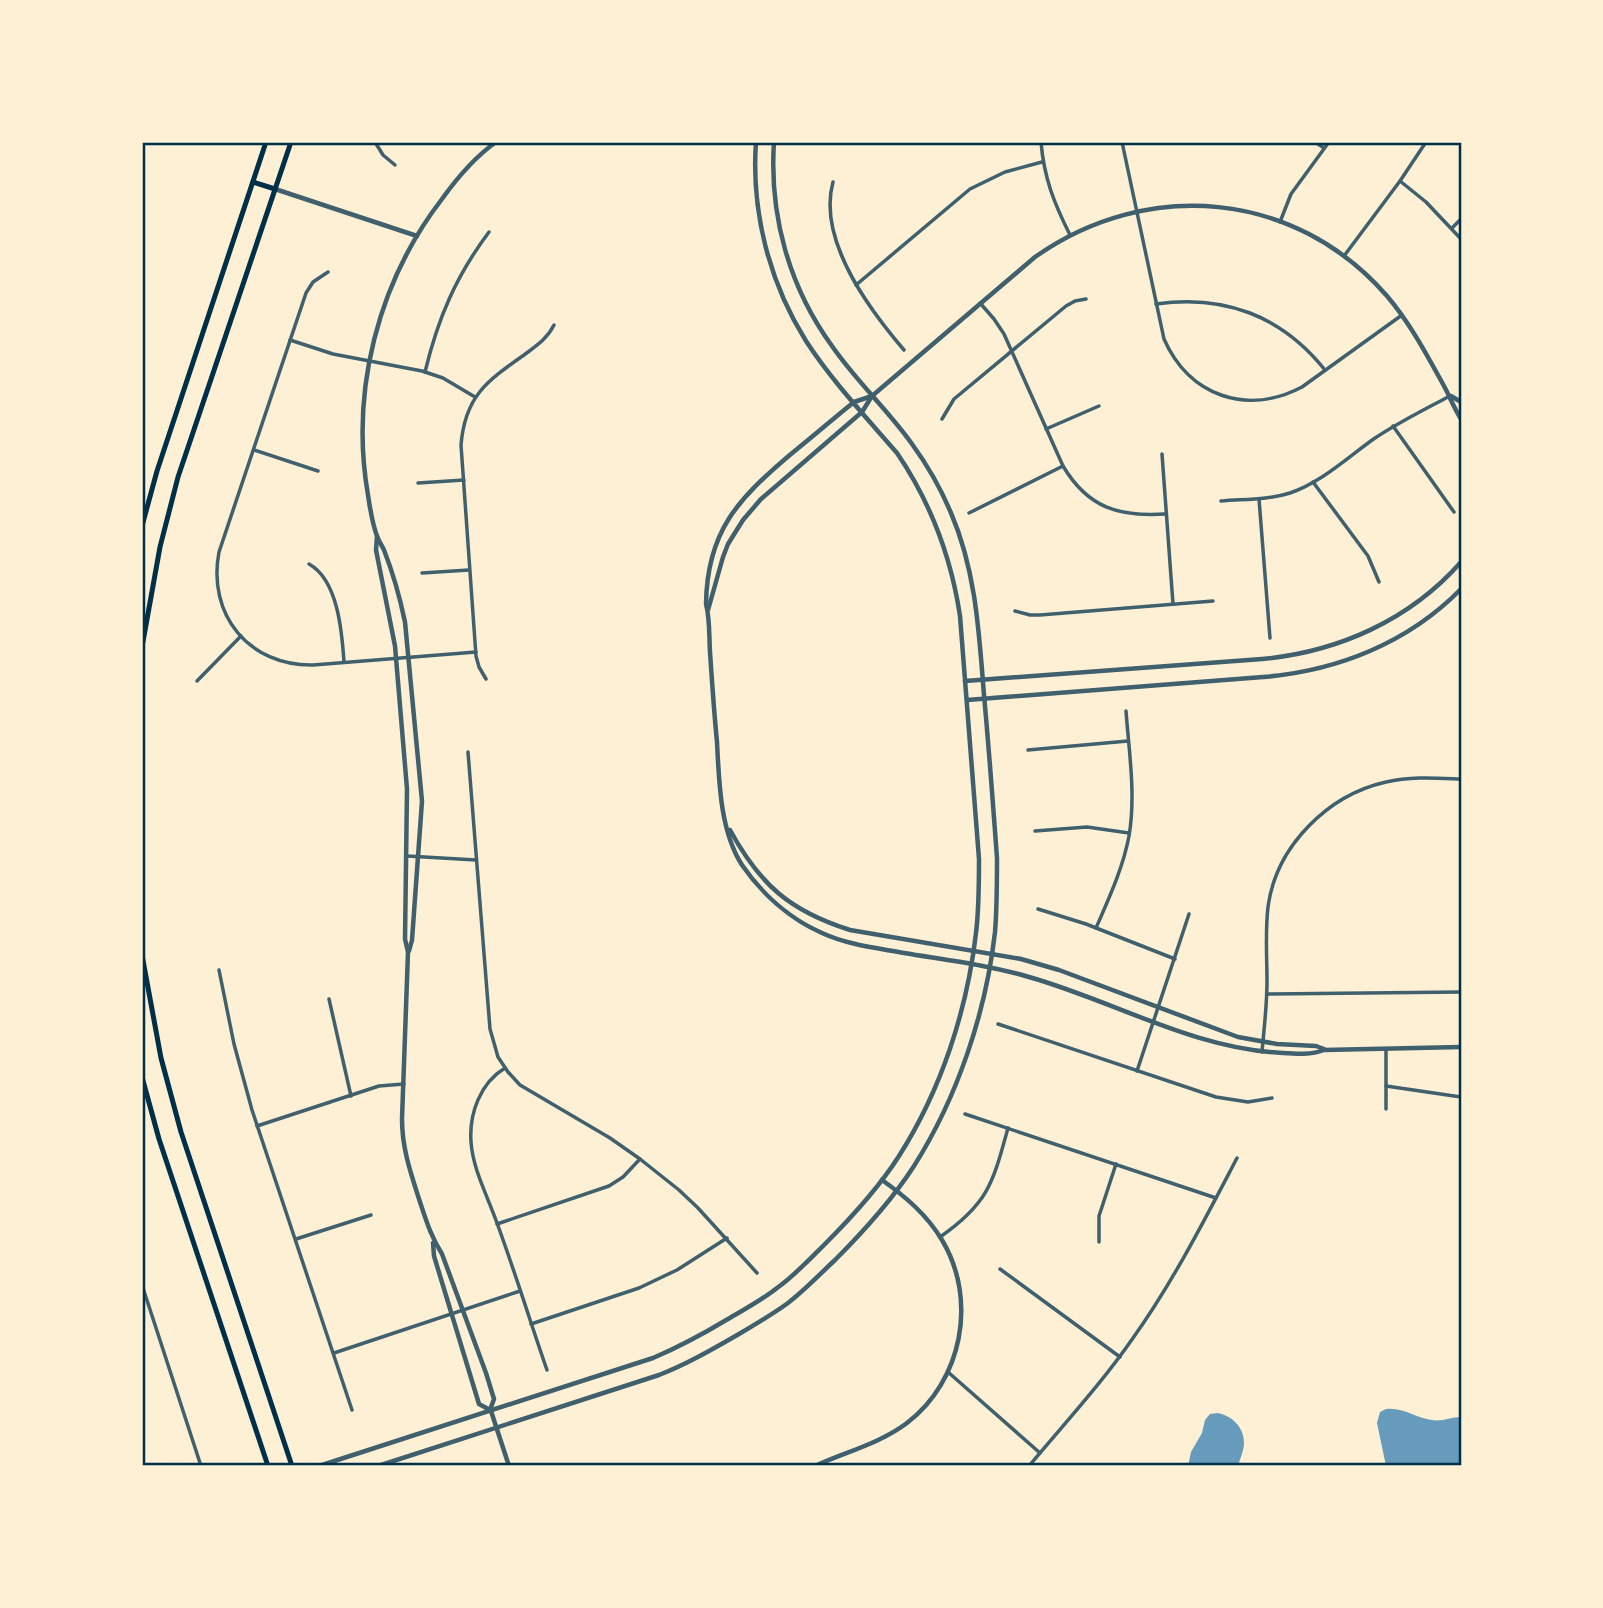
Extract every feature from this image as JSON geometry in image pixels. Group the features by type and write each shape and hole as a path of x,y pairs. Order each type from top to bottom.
{"main road":[{"path":"142,526 157,471 267,142"},
{"path":"142,647 155,570 178,477 290,142"},
{"path":"253,182 275,189"},
{"path":"142,955 152,1020 177,1120 292,1466"},
{"path":"142,1077 159,1139 268,1466"}],"street":[{"path":"375,142 383,155 395,164"},
{"path":"491,1410 479,1404 434,1256 433,1240 404,1151 402,1130 408,952 405,939 408,799 392,625 376,550 377,536 363,449 369,361 387,296 417,236 436,206 455,182 496,142"},
{"path":"319,1466 665,1353 756,1303 803,1266 839,1230 882,1180 916,1126 942,1071 957,1026 974,950 979,908 979,859 957,596 942,540 927,503 908,469 807,342 779,288 766,250 758,211 756,142"},
{"path":"378,1466 665,1372 699,1357 790,1302 852,1242 897,1191 926,1145 959,1078 974,1031 992,953 997,908 997,858 975,593 966,553 952,514 922,459 822,332 796,281 783,245 776,209 774,142"},
{"path":"1041,142 1042,162 1051,196 1070,235"},
{"path":"1122,142 1161,330 1174,358 1195,381 1222,396 1253,400 1273,398 1293,391 1402,315"},
{"path":"1315,142 1324,148"},
{"path":"1280,222 1291,194 1329,142"},
{"path":"1344,257 1426,142"},
{"path":"856,285 970,189 1005,172 1042,162"},
{"path":"1399,181 1426,202 1461,239"},
{"path":"833,182 829,204 841,253 856,285 878,319 904,350"},
{"path":"275,189 417,236"},
{"path":"707,610 723,557 735,532 761,499 862,412 872,396 1035,257 1070,235 1104,220 1136,211 1199,206 1234,209 1280,222 1318,240 1375,283 1402,315 1427,354 1461,419"},
{"path":"1452,228 1461,219"},
{"path":"425,372 449,296 489,232"},
{"path":"328,272 313,282 306,293 219,552 216,571 223,609 233,626 254,648 282,662 303,665 476,652"},
{"path":"942,419 954,399 1011,351 1066,306 1086,299"},
{"path":"1156,304 1196,301 1223,304 1249,312 1274,324 1297,340 1325,370"},
{"path":"980,303 999,326 1063,466 1076,485 1101,505 1121,512 1165,514"},
{"path":"486,679 479,667 476,652 462,435 466,416 475,397 492,378 541,342 554,325"},
{"path":"290,341 333,354 425,372 443,378 475,397"},
{"path":"872,396 854,402 746,495 719,538 710,566 706,594 719,782 723,810 736,853 752,878 780,907 823,934 848,942 989,967 1043,981 1214,1042 1262,1052 1316,1053 1324,1050 1461,1047"},
{"path":"1450,396 1461,402"},
{"path":"1221,501 1259,499 1288,493 1313,482 1377,436 1450,396"},
{"path":"1046,429 1099,406"},
{"path":"1393,426 1454,512"},
{"path":"253,450 318,471"},
{"path":"1162,454 1173,604"},
{"path":"969,513 1063,466"},
{"path":"418,483 464,480"},
{"path":"1313,482 1368,556 1379,582"},
{"path":"1259,499 1270,638"},
{"path":"377,536 384,549 403,610 421,790 419,857 412,940 408,952"},
{"path":"965,681 1262,659 1318,650 1354,638 1402,613 1431,592 1461,562"},
{"path":"309,565 321,574 336,605 344,662"},
{"path":"422,573 470,570"},
{"path":"967,700 1273,676 1322,668 1361,655 1395,639 1427,618 1461,589"},
{"path":"1015,611 1040,615 1213,601"},
{"path":"197,681 241,636"},
{"path":"1096,928 1119,872 1129,833 1132,796 1126,711"},
{"path":"1028,750 1128,741"},
{"path":"468,752 489,1029 494,1048 505,1068 527,1090 610,1138 640,1159 679,1191 757,1272"},
{"path":"1262,1052 1267,994 1269,904 1282,865 1304,832 1335,804 1373,785 1416,777 1461,779"},
{"path":"727,825 750,862 768,884 789,902 812,916 850,930 1007,955 1048,966 1226,1034 1263,1042 1317,1046 1324,1050"},
{"path":"1035,831 1077,826 1129,833"},
{"path":"407,856 476,860"},
{"path":"1038,909 1175,959"},
{"path":"1137,1070 1189,914"},
{"path":"219,970 234,1044 257,1126 352,1410"},
{"path":"1267,994 1461,992"},
{"path":"329,999 351,1096"},
{"path":"998,1024 1226,1100 1248,1102 1272,1098"},
{"path":"1386,1049 1386,1109"},
{"path":"505,1068 491,1078 481,1093 473,1116 473,1157 547,1370"},
{"path":"257,1126 379,1086 404,1084"},
{"path":"1386,1086 1461,1097"},
{"path":"965,1114 1216,1198"},
{"path":"940,1237 962,1221 984,1197 996,1171 1008,1128"},
{"path":"1029,1466 1120,1357 1160,1297 1237,1158"},
{"path":"498,1224 609,1186 623,1177 640,1159"},
{"path":"1098,1242 1100,1216 1116,1164"},
{"path":"815,1466 884,1438 905,1425 931,1400 948,1372 958,1345 962,1309 956,1272 947,1250 920,1210 882,1180"},
{"path":"296,1239 372,1215"},
{"path":"531,1325 648,1284 727,1238"},
{"path":"433,1240 442,1254 486,1373 494,1399 491,1410 509,1466"},
{"path":"1000,1269 1120,1357"},
{"path":"142,1285 201,1466"},
{"path":"334,1353 520,1291"},
{"path":"948,1372 1040,1453"}],"water":[{"path":"1386,1409 1426,1419 1461,1417 1461,1466 1386,1466 1377,1423 1380,1412"},
{"path":"1218,1413 1232,1420 1242,1432 1244,1446 1238,1466 1188,1466 1205,1420 1210,1414"}]}
